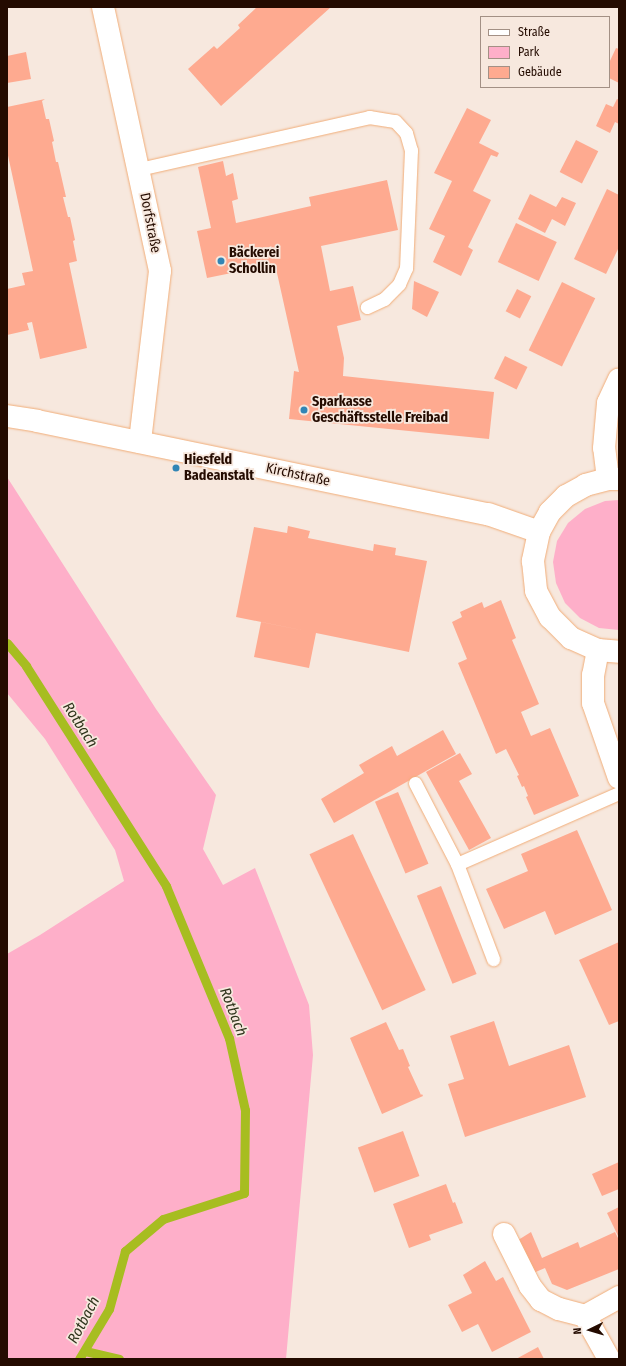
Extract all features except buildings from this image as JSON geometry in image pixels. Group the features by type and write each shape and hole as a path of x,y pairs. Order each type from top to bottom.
{"street":[{"name":"Dorfstraße","path":"104,7 160,271 140,442"},
{"path":"619,379 608,403 604,448 614,479 586,485 566,496 550,512 539,532 533,561 536,590 550,617 571,638 598,650 619,652"},
{"name":"Kirchstraße","path":"7,416 488,514 539,532"},
{"path":"598,650 593,675 593,703 619,778"},
{"path":"504,1234 530,1286 541,1300 559,1309 586,1316 619,1297"},
{"path":"586,1316 609,1359"}],"lane":[{"path":"139,169 369,117 395,121 406,133 411,150 406,268 399,284 384,299 367,307"},
{"path":"415,783 457,864 493,959"},
{"path":"457,864 619,793"}],"green space":[{"path":"7,477 156,709 216,795 203,849 223,885 255,868 309,1005 313,1055 286,1359 7,1359 7,954 40,935 124,881 115,850 45,739 7,693"},
{"path":"619,500 619,630 599,628 580,618 565,603 556,583 553,562 557,541 568,523 585,509 605,501"}],"waterway":[{"name":"Rotbach","path":"7,643 26,666 166,886 229,1038 245,1110 244,1193 163,1219 125,1251 109,1309 79,1359"},
{"path":"85,1351 119,1359"}],"place":[{"name":"Bäckerei Schollin","path":"221,261"},
{"name":"Sparkasse Geschäftsstelle Freibad","path":"304,410"},
{"name":"Hiesfeld Badeanstalt","path":"176,468"}]}
